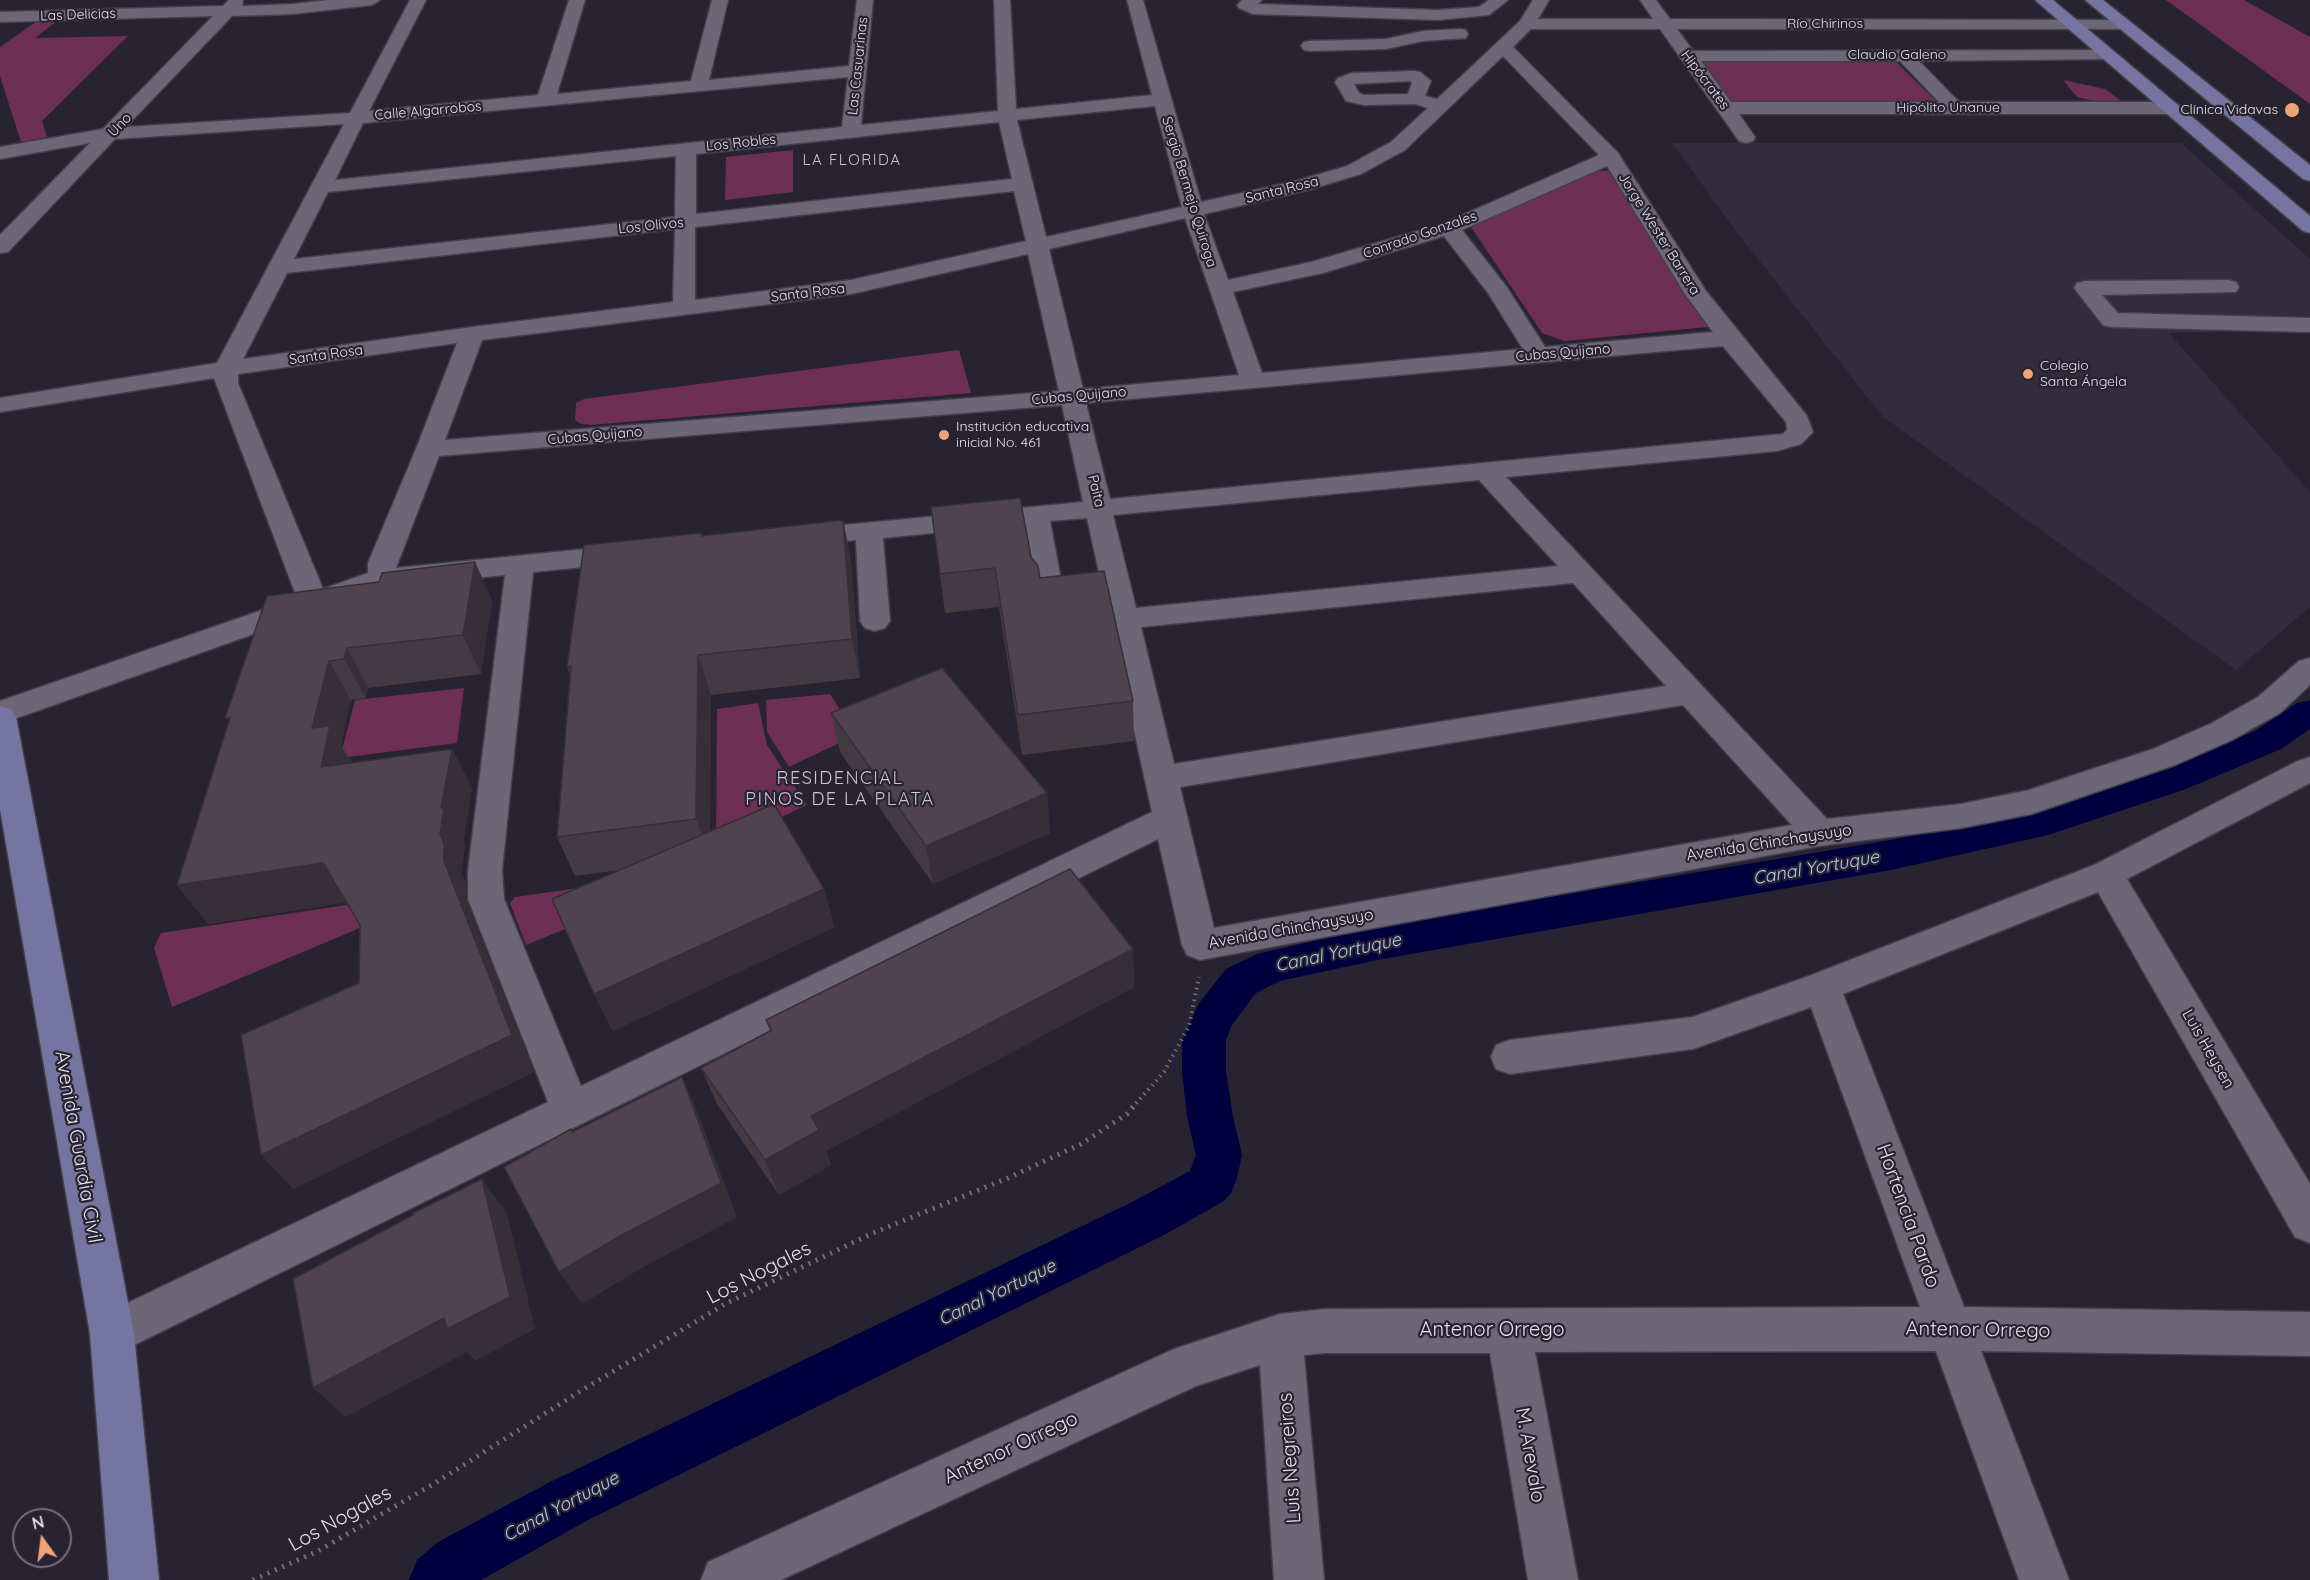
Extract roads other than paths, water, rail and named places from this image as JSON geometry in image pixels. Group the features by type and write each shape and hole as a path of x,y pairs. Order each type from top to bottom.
{"main road":[{"path":"2043,0 2310,227"},
{"path":"2093,0 2310,175"},
{"name":"Avenida Guardia Civil","path":"0,715 112,1334 134,1580"}],"street":[{"name":"Las Delicias","path":"0,17 234,5 315,8 372,0"},
{"path":"313,601 226,383 226,369 418,0"},
{"path":"546,100 577,0"},
{"path":"699,86 720,0"},
{"name":"Las Casuarinas","path":"851,132 865,0"},
{"name":"Paita","path":"1002,0 1007,116 1100,507 1200,945"},
{"name":"Sergio Bermejo Quiroga","path":"1135,0 1193,211 1253,380"},
{"path":"1254,0 1245,5 1253,9 1438,15 1483,12 1500,0 1539,2"},
{"name":"Hipócrates","path":"1648,0 1746,137"},
{"name":"Santa Rosa","path":"0,405 226,369 472,334 851,287 1301,186 1354,170 1398,146 1481,69 1539,2"},
{"name":"Uno","path":"0,247 234,5"},
{"path":"1781,8 1795,24"},
{"path":"1903,8 1918,24"},
{"name":"Río Chirinos","path":"1508,36 1663,24 2122,24"},
{"path":"1310,46 1386,44 1423,36 1472,35"},
{"name":"Jorge Wester Barrera","path":"1485,470 1777,443 1792,439 1800,432 1798,421 1729,338 1696,294 1611,157 1531,76 1508,36"},
{"path":"1904,55 1953,108"},
{"name":"Claudio Galeno","path":"1687,56 2107,55"},
{"path":"1481,69 1504,70 1531,76"},
{"name":"Calle Algarrobos","path":"0,153 112,133 357,118 857,71"},
{"path":"1415,99 1442,106"},
{"name":"Los Robles","path":"321,187 1161,100"},
{"name":"Hipólito Unanue","path":"1726,108 2170,108"},
{"path":"684,309 686,149"},
{"name":"Conrado Gonzales","path":"1220,288 1315,268 1449,228 1611,157"},
{"name":"Los Olivos","path":"280,267 1023,184"},
{"path":"1449,228 1498,291 1538,355"},
{"path":"2228,287 2085,288 2111,320 2310,325"},
{"path":"382,578 382,563 429,449 472,334"},
{"name":"Cubas Quijano","path":"429,449 1074,397 1729,338"},
{"path":"776,540 1485,470 1819,833"},
{"path":"1035,513 1050,596"},
{"path":"869,531 875,621"},
{"path":"0,715 382,578 648,552"},
{"path":"520,564 484,870 486,899 571,1111"},
{"path":"1126,619 1579,573"},
{"name":"Avenida Chinchaysuyo","path":"1200,945 1819,833 1960,816 2031,802 2164,757 2221,732 2269,705 2310,668"},
{"path":"1162,778 1690,693"},
{"path":"1510,1057 1693,1033 1822,987 2106,874 2310,769"},
{"path":"112,1334 1171,818"},
{"name":"Luis Heysen","path":"2106,874 2310,1223"},
{"name":"Hortencia Pardo","path":"1822,987 2044,1580"},
{"name":"Antenor Orrego","path":"726,1580 1190,1365 1280,1336 1325,1331 1950,1329 2310,1334"},
{"name":"M. Arevalo","path":"1508,1330 1553,1580"},
{"name":"Luis Negreiros","path":"1280,1336 1299,1580"}],"waterway":[{"name":"Canal Yortuque","path":"437,1580 458,1562 569,1501 1149,1218 1207,1186 1214,1178 1219,1155 1210,1117 1204,1071 1204,1040 1214,1016 1241,981 1272,966 1382,942 1891,855 2048,821 2173,779 2268,740 2310,712"}],"place":[{"name":"Clínica Vidavas","path":"2292,110"},
{"name":"Colegio Santa Ángela","path":"2028,374"},
{"name":"Institución educativa inicial No. 461","path":"944,435"}],"district":[{"name":"LA FLORIDA","path":"852,160"},
{"name":"RESIDENCIAL PINOS DE LA PLATA","path":"840,789"}]}
